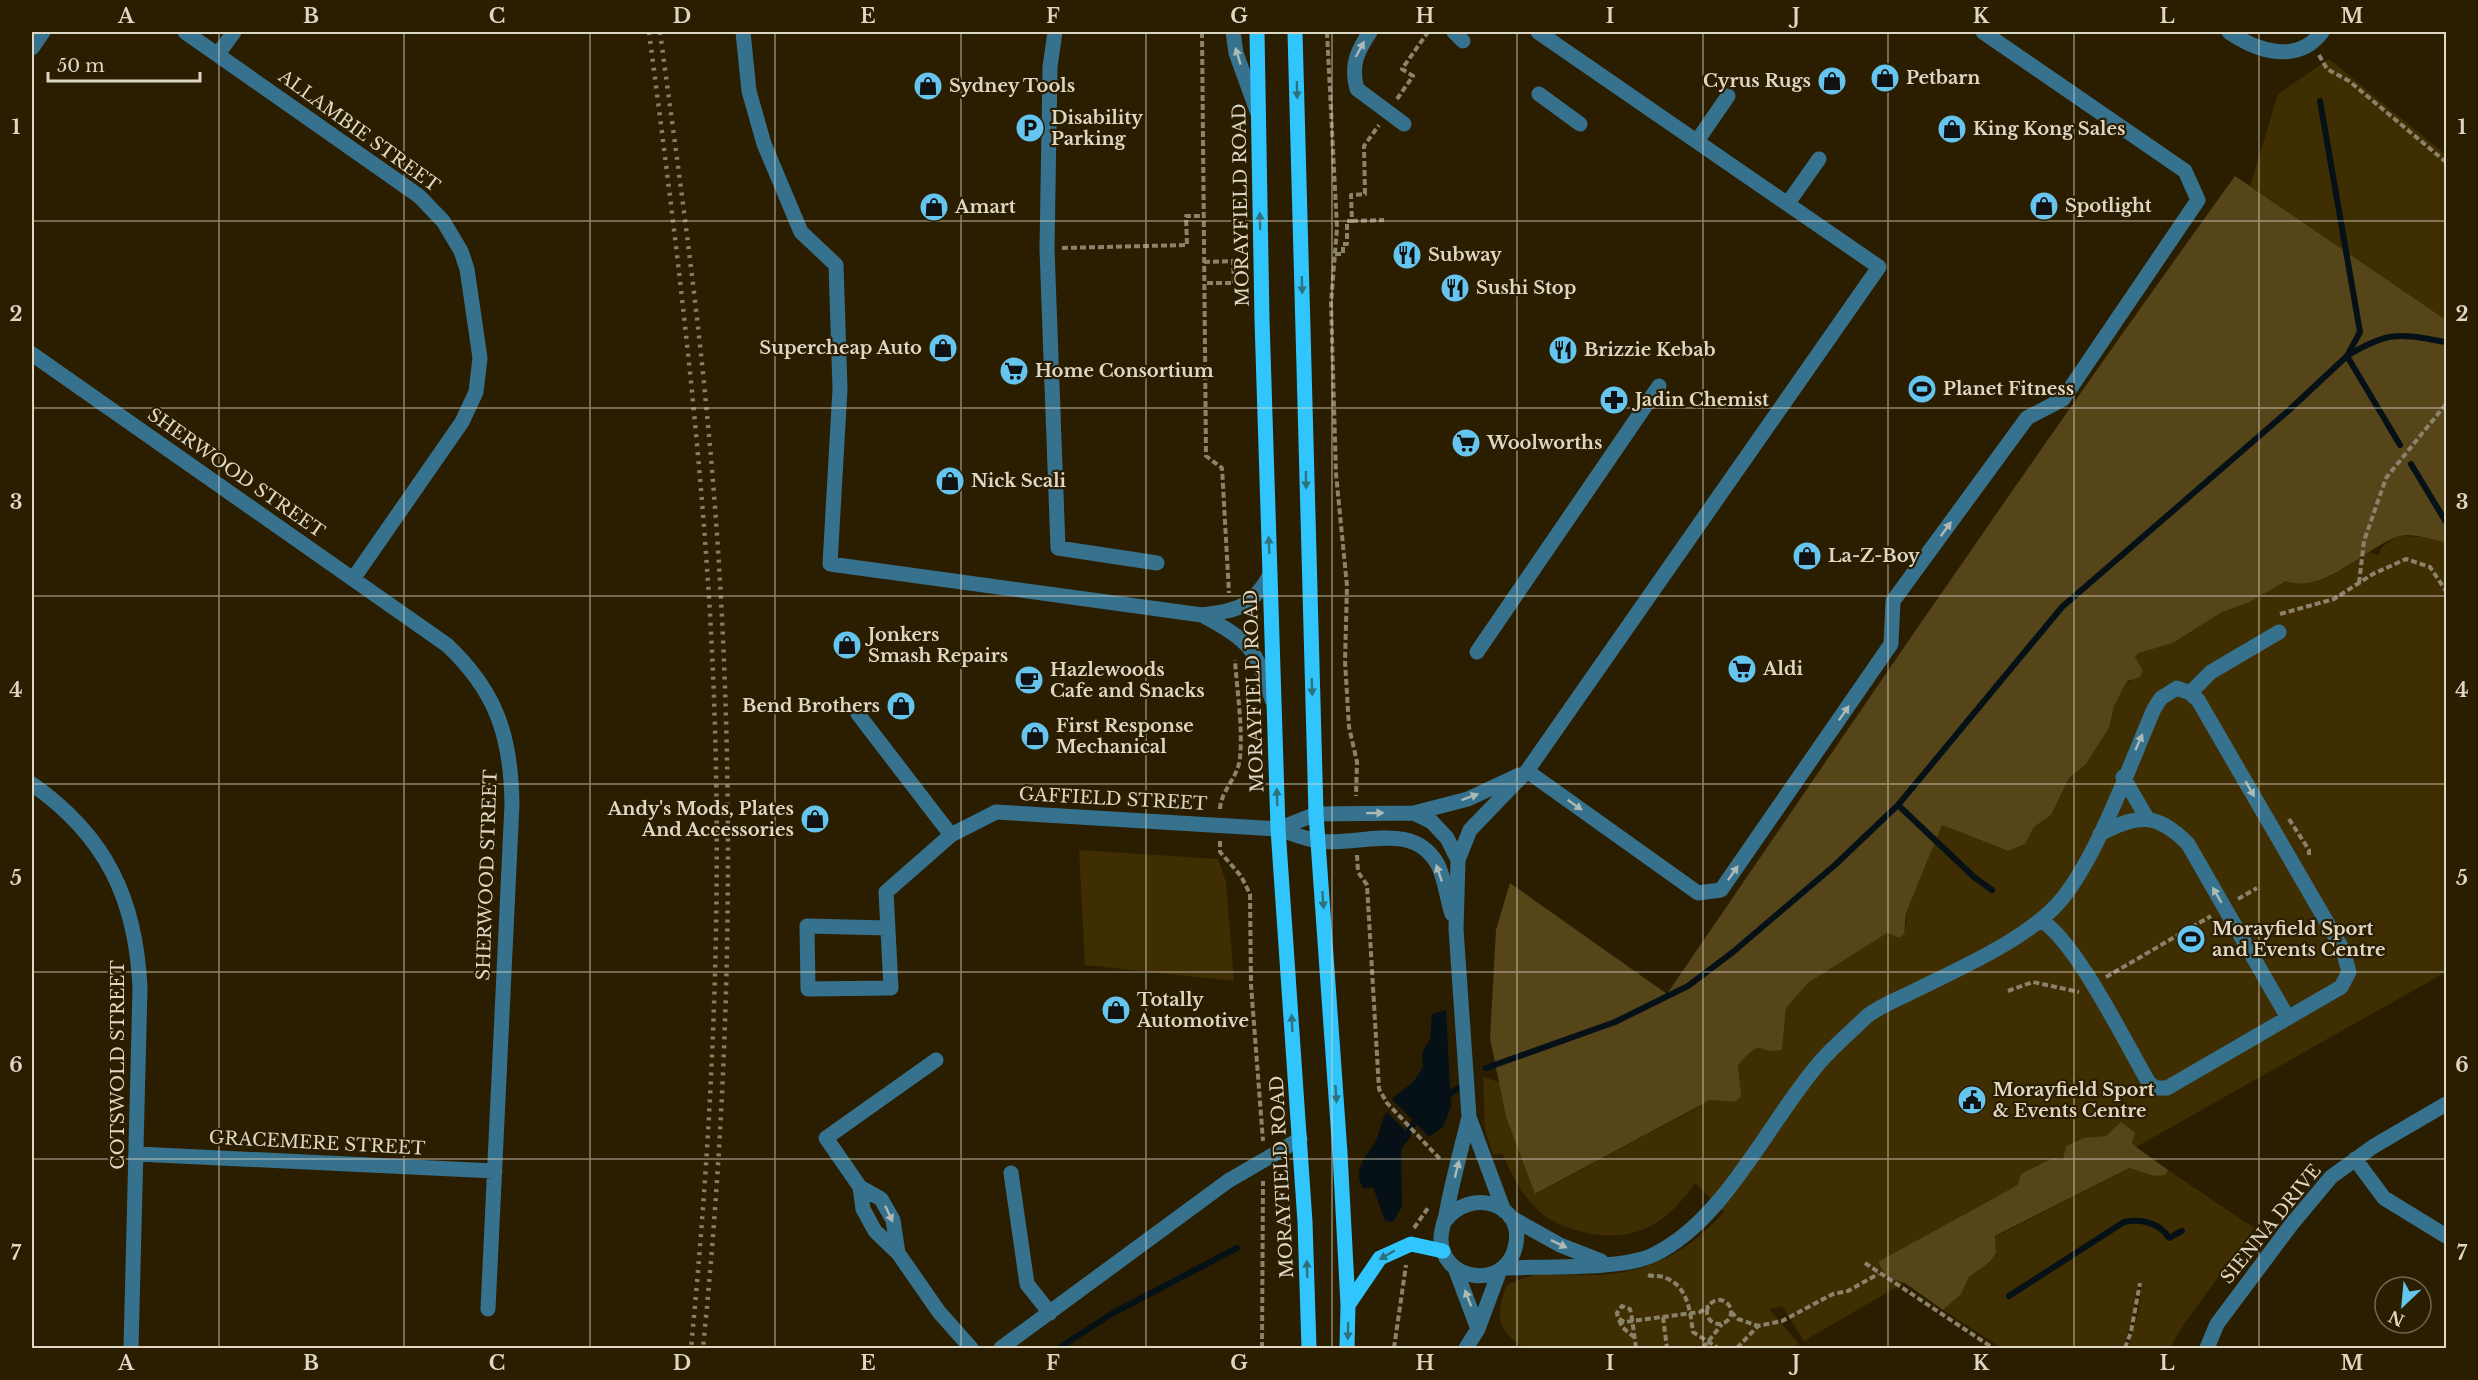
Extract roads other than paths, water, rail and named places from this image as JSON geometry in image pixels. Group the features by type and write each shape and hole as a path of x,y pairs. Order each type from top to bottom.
{"main road":[{"name":"MORAYFIELD ROAD","path":"1257,32 1262,320 1278,829 1300,1139 1309,1348"},
{"path":"1295,32 1316,814 1348,1305 1347,1348"},
{"path":"1348,1305 1380,1258 1409,1245 1443,1251"}],"street":[{"path":"32,48 43,32"},
{"name":"ALLAMBIE STREET","path":"185,32 419,196 443,220 461,251 467,269 480,358 476,392 462,422 354,579"},
{"path":"218,54 234,32"},
{"path":"743,32 749,91 765,144 801,232 836,265 840,389 830,564 1202,615 1230,611 1252,601 1270,575"},
{"path":"1054,32 1050,67 1047,249 1058,548 1156,563"},
{"path":"1233,32 1236,53 1260,120"},
{"path":"1370,32 1356,53 1354,80 1363,96 1404,124"},
{"path":"1478,1329 1455,1268 1443,1251 1441,1236 1469,1117 1456,929 1458,860 1470,830 1527,771 1879,267 1538,32"},
{"path":"1527,771 1698,893 1721,890 1891,645 1893,601 2027,418 2063,399 2198,200 2185,171 1983,32"},
{"path":"2229,32 2262,49 2292,52 2318,38"},
{"path":"1539,94 1580,124"},
{"path":"1697,141 1728,96"},
{"path":"1788,203 1819,159"},
{"name":"SHERWOOD STREET","path":"32,354 427,630 464,660 489,696 504,732 511,775 512,804 488,1309"},
{"path":"1477,652 1659,386"},
{"path":"1202,615 1233,632 1249,644 1259,660 1274,708"},
{"path":"2190,693 2211,672 2279,632"},
{"path":"1455,1268 1473,1276 1492,1274 1501,1269 1638,1261 1673,1244 1704,1218 1820,1062 1869,1015 1993,951 2041,920 2067,891 2100,834 2154,709 2162,698 2177,688 2190,693 2198,700 2343,950 2349,972 2341,987 2167,1088 2157,1088 2149,1083 2060,936 2041,920"},
{"path":"858,714 951,836"},
{"path":"1278,829 1316,814 1414,813 1468,799 1527,771"},
{"path":"2123,777 2147,818"},
{"name":"COTSWOLD STREET","path":"32,784 61,806 96,844 110,865 130,912 136,936 140,988 131,1348"},
{"name":"GAFFIELD STREET","path":"887,928 886,892 951,836 996,812 1278,829"},
{"path":"1414,813 1431,822 1447,837 1458,860"},
{"path":"2100,834 2124,822 2147,818 2162,822 2175,830 2188,844 2288,1018"},
{"path":"1278,829 1319,841 1400,838 1415,843 1429,853 1438,866 1456,929"},
{"path":"807,926 887,928 891,988 808,989 807,926"},
{"path":"936,1060 826,1138 860,1187 863,1209 875,1231 898,1253 939,1312 970,1348"},
{"name":"SIENNA DRIVE","path":"2207,1348 2217,1324 2291,1225 2331,1177 2446,1104"},
{"path":"1466,1348 1478,1329 1501,1269 1515,1248 1515,1227 1507,1214 1469,1117"},
{"path":"1001,1348 1228,1181 1300,1139"},
{"name":"GRACEMERE STREET","path":"137,1154 495,1171"},
{"path":"2355,1160 2384,1198 2446,1236"},
{"path":"1011,1173 1027,1284 1050,1313"},
{"path":"1445,1221 1461,1205 1483,1201 1560,1245 1610,1264"}],"waterway":[{"path":"1486,1068 1615,1022 1688,986 1733,952 1835,865 1898,805 2062,607 2287,412 2347,356 2360,332 2320,101"},
{"path":"2400,445 2347,356 2374,342 2395,336 2446,342"},
{"path":"2411,464 2446,522"},
{"path":"1898,805 1974,877 1992,890"},
{"path":"1444,1098 1458,1088"},
{"path":"1404,1138 1419,1116"},
{"path":"2009,1296 2124,1222 2150,1223 2161,1229 2169,1238 2182,1231"},
{"path":"1059,1348 1113,1313 1237,1248"}],"railway":[{"path":"649,32 693,406 706,557 715,722 716,901 711,1080 691,1348"},
{"path":"660,32 707,414 717,530 727,764 726,998 721,1115 703,1348"}],"place":[{"name":"Petbarn","path":"1885,78"},
{"name":"Cyrus Rugs","path":"1832,81"},
{"name":"Sydney Tools","path":"928,86"},
{"name":"Disability Parking","path":"1030,128"},
{"name":"King Kong Sales","path":"1952,129"},
{"name":"Spotlight","path":"2044,206"},
{"name":"Amart","path":"934,207"},
{"name":"Subway","path":"1407,255"},
{"name":"Sushi Stop","path":"1455,288"},
{"name":"Supercheap Auto","path":"943,348"},
{"name":"Brizzie Kebab","path":"1563,350"},
{"name":"Home Consortium","path":"1014,371"},
{"name":"Planet Fitness","path":"1922,389"},
{"name":"Jadin Chemist","path":"1614,400"},
{"name":"Woolworths","path":"1466,443"},
{"name":"Nick Scali","path":"950,481"},
{"name":"La-Z-Boy","path":"1807,556"},
{"name":"Jonkers Smash Repairs","path":"847,645"},
{"name":"Aldi","path":"1742,669"},
{"name":"Hazlewoods Cafe and Snacks","path":"1029,680"},
{"name":"Bend Brothers","path":"901,706"},
{"name":"First Response Mechanical","path":"1035,736"},
{"name":"Andy's Mods, Plates And Accessories","path":"815,819"},
{"name":"Morayfield Sport and Events Centre","path":"2191,939"},
{"name":"Totally Automotive","path":"1116,1010"},
{"name":"Morayfield Sport & Events Centre","path":"1972,1100"}]}
